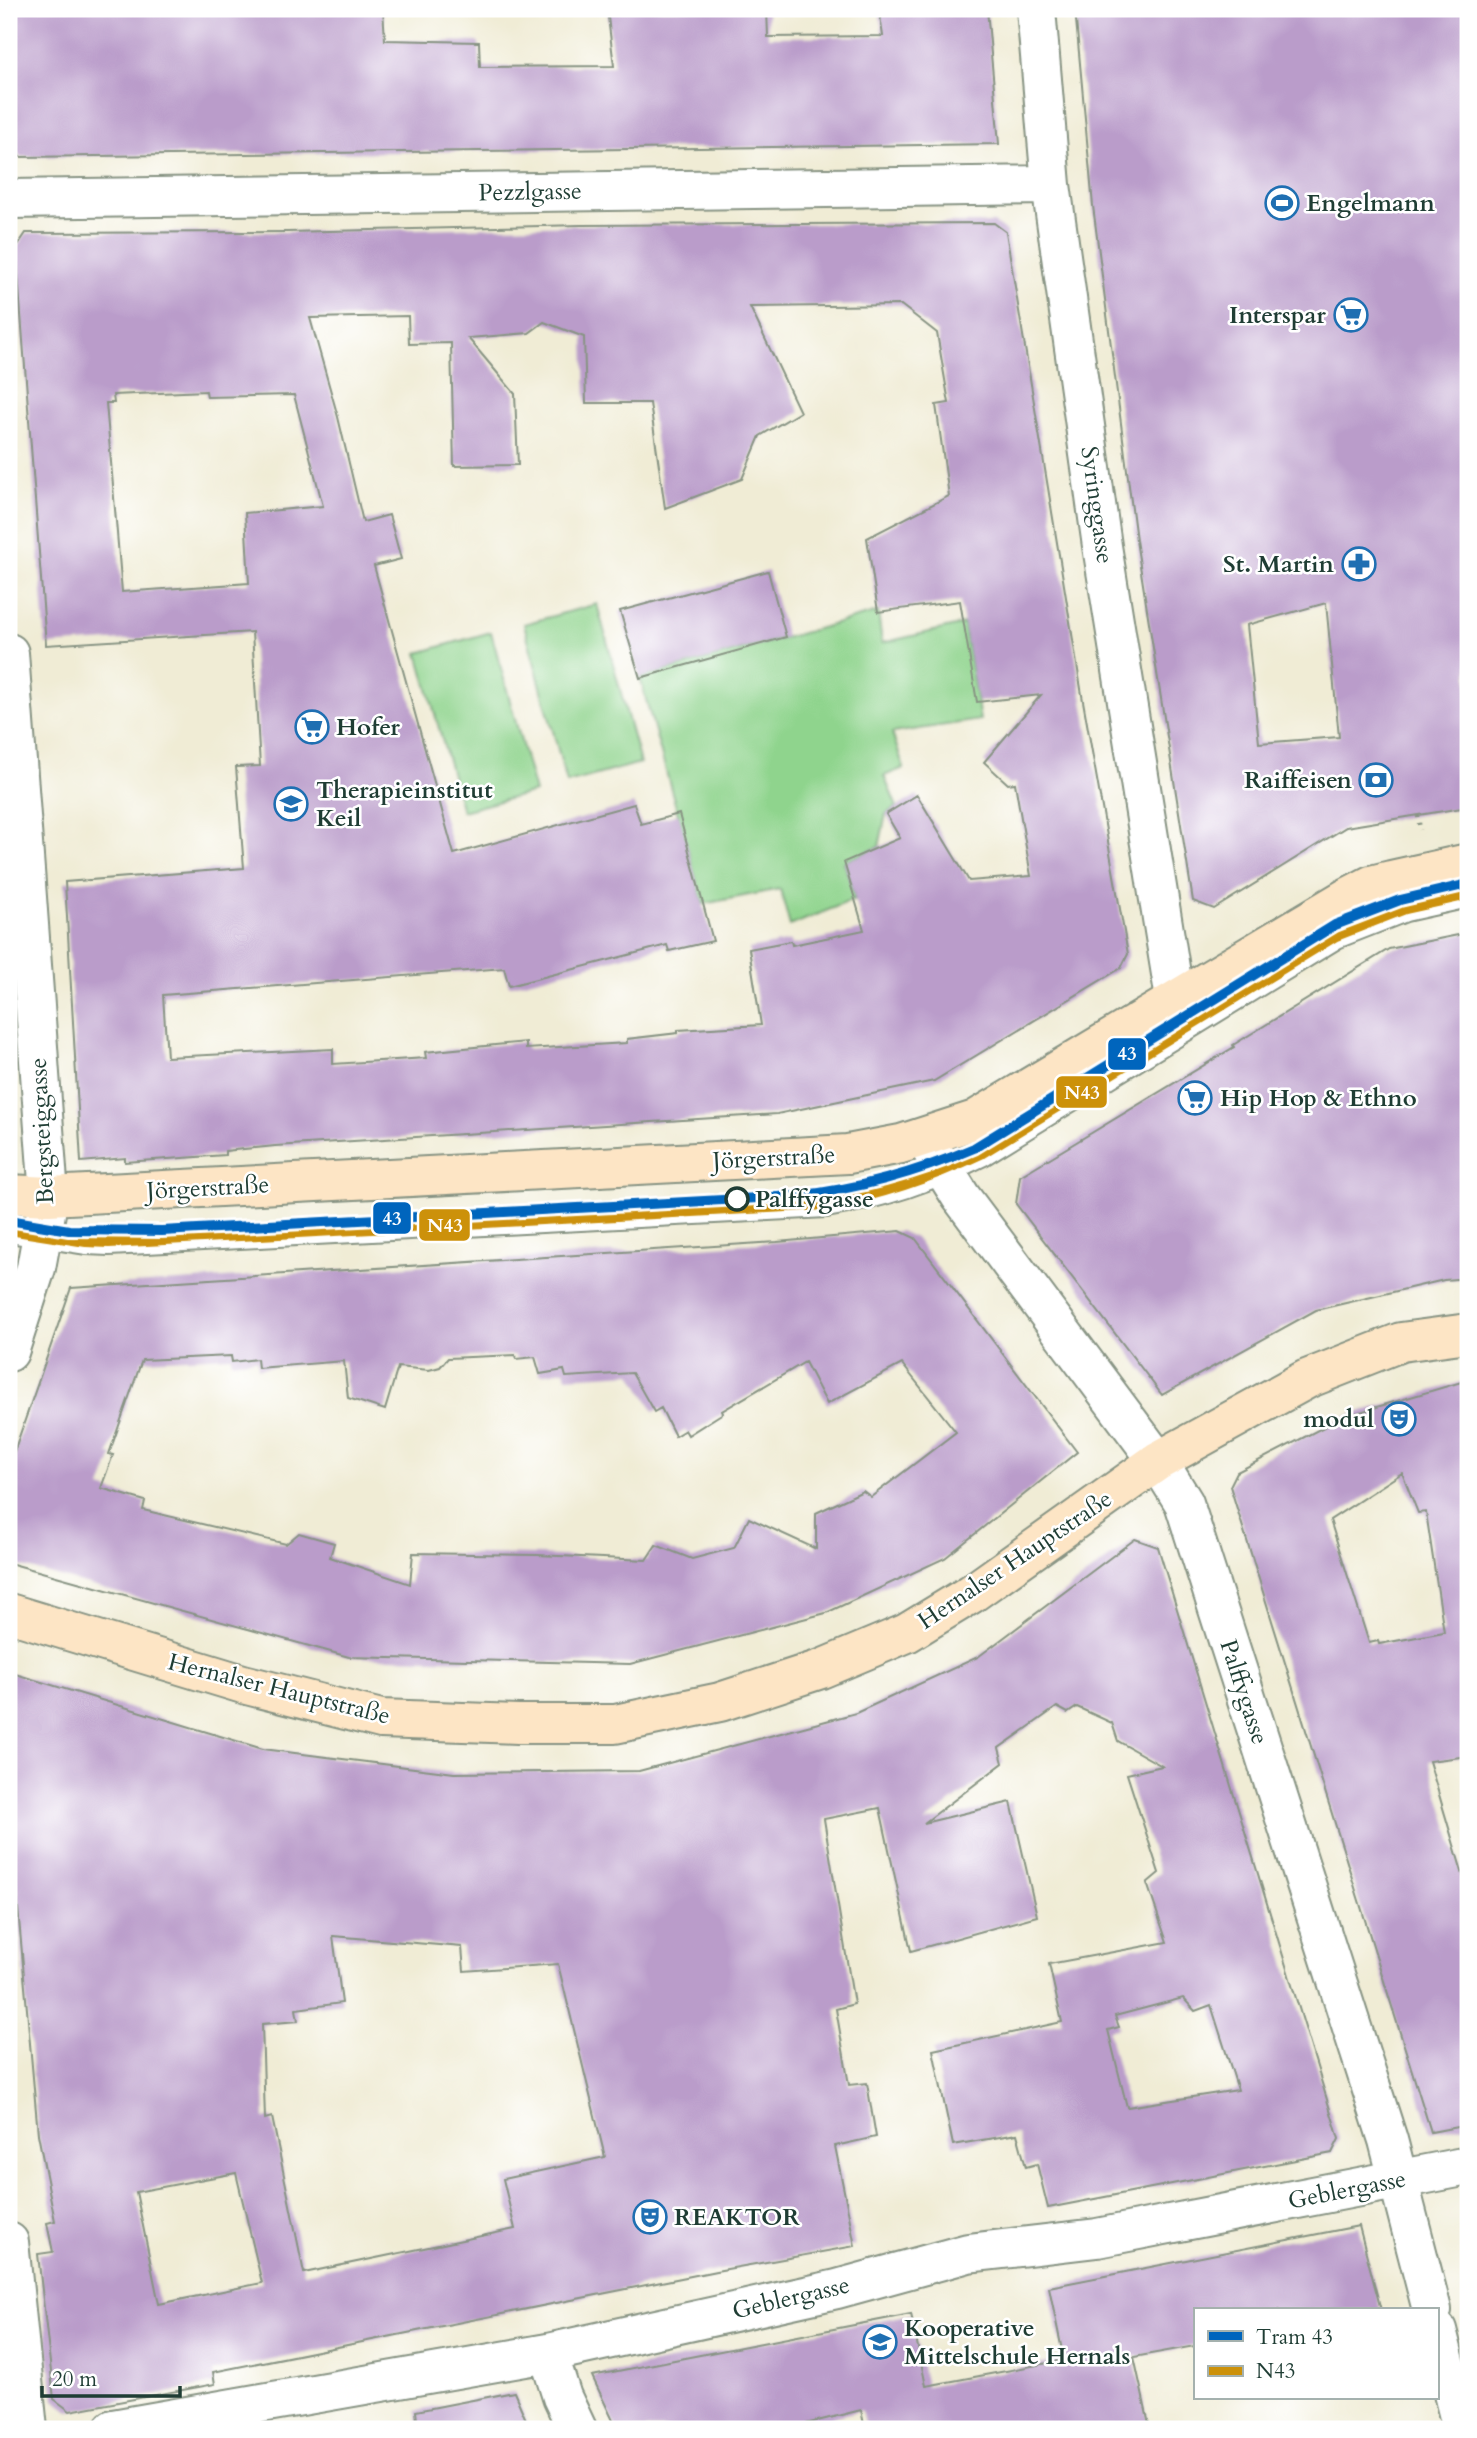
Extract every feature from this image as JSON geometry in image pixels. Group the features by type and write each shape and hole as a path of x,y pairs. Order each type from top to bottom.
{"main road":[{"name":"Jörgerstraße","path":"9,1194 49,1196 848,1154 878,1149 924,1138 975,1120 1371,885 1468,863"},
{"name":"Hernalser Hauptstraße","path":"9,1613 243,1684 381,1719 615,1724 720,1702 821,1669 907,1633 971,1594 1158,1461 1307,1378 1401,1342 1468,1333"}],"street":[{"name":"Syringgasse","path":"1035,9 1051,185 1102,546 1175,999"},
{"name":"Pezzlgasse","path":"9,200 1051,185"},
{"name":"Bergsteiggasse","path":"9,653 49,1196 25,1233 36,1268 9,1352"},
{"name":"Palffygasse","path":"924,1138 961,1197 1158,1461 1184,1503 1400,2180 1432,2308"},
{"name":"Geblergasse","path":"113,2429 548,2353 837,2289 968,2253 1097,2238 1468,2166"},
{"path":"9,2242 28,2429"},
{"path":"1438,2334 1462,2429"},
{"path":"548,2353 576,2429"}],"lane":[{"path":"25,1233 86,1242 154,1241 826,1205 886,1192 924,1181 1009,1138 1336,936 1405,909 1468,895"}],"path":[{"path":"1418,816 1420,830"}],"green space":[{"path":"597,604 640,763 567,783 524,624"},
{"path":"878,612 882,643 964,624 980,720 892,733 904,768 884,776 897,807 886,814 879,847 844,862 855,899 790,926 780,889 703,904 640,678"},
{"path":"491,632 535,792 462,811 418,653"}],"building":[{"path":"9,9 383,9 385,40 479,42 480,67 614,66 607,9 767,9 768,37 883,36 879,9 987,9 999,144 21,157 9,146"},
{"path":"1075,9 1468,9 1468,807 1346,827 1214,909 1193,901 1136,540 1093,206","holes":["1326,603 1339,737 1259,743 1247,625"]},
{"path":"994,223 1006,232 1083,701 1128,954 1121,968 934,1081 777,1114 275,1146 225,1151 225,1155 125,1162 125,1158 81,1162 65,882 244,868 236,767 260,766 252,632 46,645 16,248 26,233 287,232 581,225","holes":["901,305 937,333 949,403 936,405 949,496 867,538 878,612 960,601 977,702 1041,695 984,762 1008,784 1015,783 1031,876 969,881 917,795 886,814 900,838 844,862 864,930 792,945 791,941 749,949 761,1025 678,1030 678,1033 627,1039 627,1043 526,1049 526,1042 425,1052 426,1058 333,1064 333,1049 167,1057 163,995 504,968 509,986 667,945 669,951 713,941 679,814 641,824 634,804 454,854 374,566 401,559 389,515 363,522 338,417 310,318 408,316 409,344 451,343 454,466 518,465 515,394 468,338 529,333 544,322 584,337 586,403 650,403 665,508 742,479 760,436 800,412 750,307","206,391 207,397 294,395 323,506 245,513 249,583 122,592 106,403 114,403 113,395"]},
{"path":"768,571 786,637 640,678 620,611"},
{"path":"1468,933 1468,1278 1444,1280 1316,1310 1162,1395 1016,1204 1020,1176 1234,1047 1233,1045 1389,949"},
{"path":"900,1231 915,1238 1077,1452 945,1558 826,1613 630,1664 349,1657 9,1563 9,1466 71,1288 777,1242","holes":["515,1355 516,1359 535,1357 540,1374 564,1370 566,1377 632,1373 654,1412 661,1408 675,1436 685,1430 688,1435 723,1413 722,1411 805,1362 827,1404 902,1364 956,1432 871,1497 863,1491 816,1513 816,1549 749,1518 734,1548 692,1559 656,1545 646,1560 413,1553 410,1584 330,1557 334,1543 299,1533 286,1544 143,1510 145,1501 101,1488 113,1455 109,1454 142,1360 231,1356 232,1362 257,1359 258,1368 344,1361 348,1398 385,1410 398,1367 429,1370 440,1367 448,1358"]},
{"path":"1468,1380 1468,1756 1429,1761 1468,1892 1468,2125 1431,2132 1230,1486 1237,1472 1343,1417","holes":["1402,1473 1418,1513 1426,1512 1444,1632 1379,1644 1378,1641 1369,1643 1330,1520"]},
{"path":"1135,1539 1158,1547 1339,2139 1332,2153 1048,2208 1037,2164 1026,2167 1017,2134 953,2145 933,2050 1062,2022 1049,1964 1167,1942 1147,1883 1159,1873 1127,1774 1162,1766 1118,1741 1112,1723 1077,1707 1068,1713 1057,1707 999,1748 1003,1763 924,1823 1011,1802 1037,1916 911,1951 880,1808 824,1819 854,2004 836,2009 849,2085 867,2083 876,2137 835,2146 855,2246 716,2271 213,2372 215,2384 70,2411 54,2399 38,2254 53,2252 47,2223 55,2221 38,2134 9,1806 9,1672 263,1749 454,1773 639,1771 856,1713 978,1657","holes":["333,1936 462,1947 464,1971 558,1964 605,2157 503,2179 515,2229 304,2273 272,2117 265,2119 262,2024 298,2021 296,2009 342,2003","1183,1998 1195,2011 1211,2005 1238,2090 1127,2107 1108,2030 1119,2027 1115,2016","236,2173 262,2283 159,2304 136,2192"]},
{"path":"1359,2226 1380,2308 1194,2308 1194,2346 1134,2357 1150,2429 865,2429 861,2410 786,2429 617,2429 592,2376 911,2314 926,2386 1064,2360 1049,2287"},
{"path":"514,2392 530,2429 418,2429 416,2411"}],"tram line":[{"name":"43","path":"9,1220 69,1230 162,1231 796,1196 865,1184 931,1165 974,1148 1335,925 1400,900 1468,884"}],"transit line":[{"name":"N43","path":"9,1230 109,1243 826,1205 846,1201 905,1185 981,1154 1336,936 1405,909 1468,895"}],"place":[{"name":"Engelmann","path":"1282,203"},
{"name":"Interspar","path":"1351,315"},
{"name":"St. Martin","path":"1359,564"},
{"name":"Hofer","path":"312,727"},
{"name":"Raiffeisen","path":"1376,780"},
{"name":"Therapieinstitut Keil","path":"291,804"},
{"name":"Hip Hop & Ethno","path":"1195,1098"},
{"name":"Palffygasse","path":"737,1199"},
{"name":"modul","path":"1399,1419"},
{"name":"REAKTOR","path":"650,2217"},
{"name":"Kooperative Mittelschule Hernals","path":"880,2342"}]}
